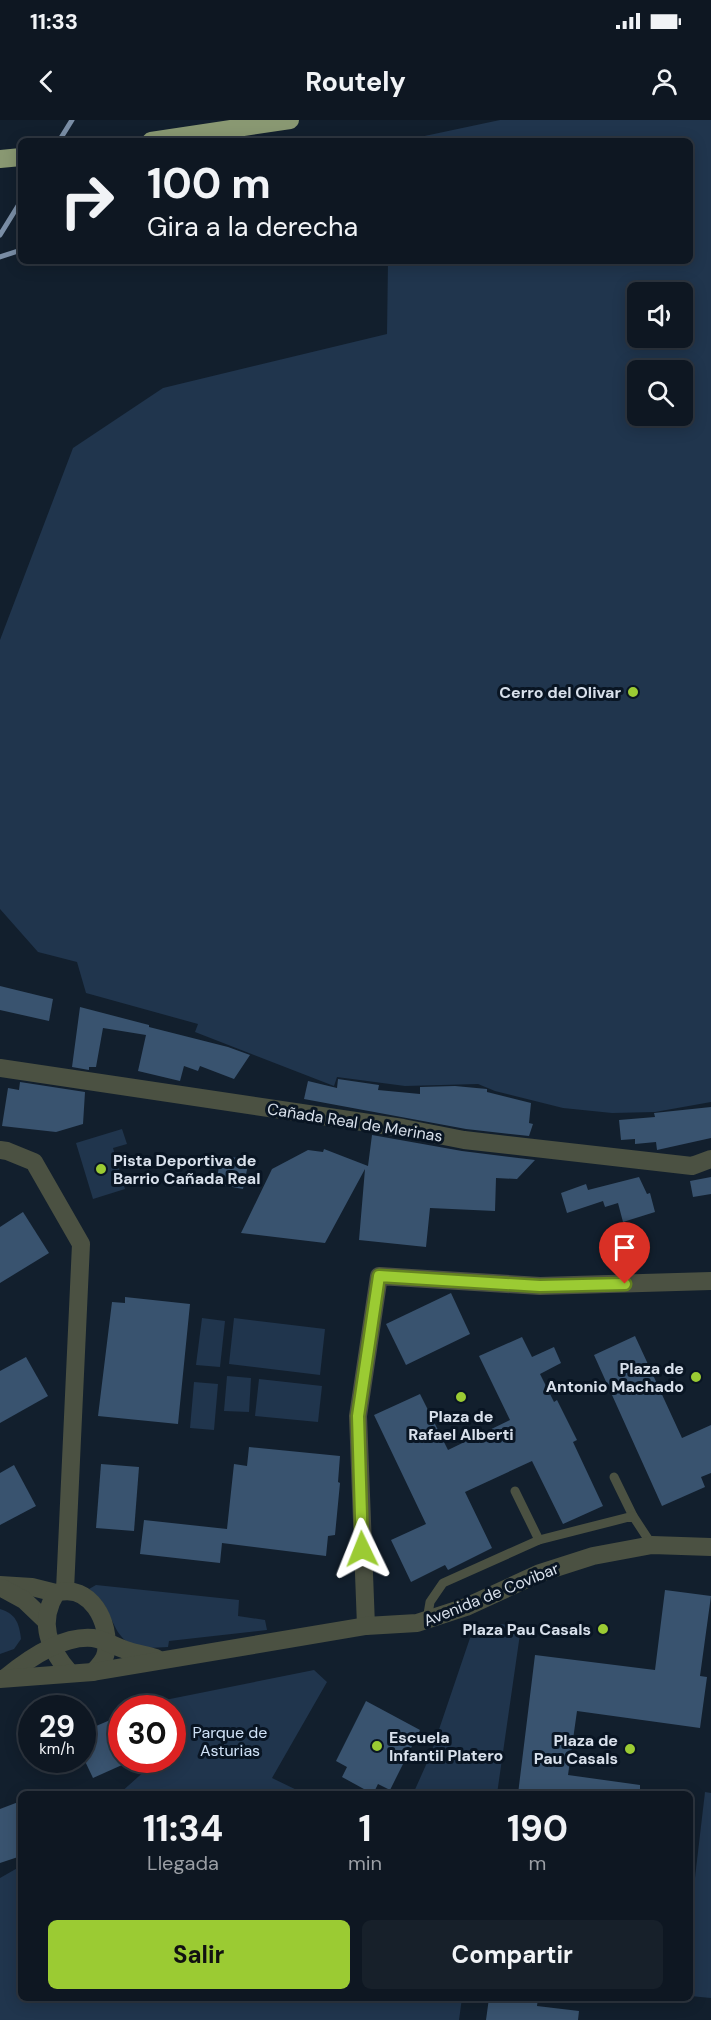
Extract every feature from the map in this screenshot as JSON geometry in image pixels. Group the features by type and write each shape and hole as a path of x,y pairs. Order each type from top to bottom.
{"highway":[{"path":"172,138 290,120"},
{"path":"0,159 18,157"}],"street":[{"name":"Cañada Real de Merinas","path":"0,1068 392,1127 464,1140 692,1166 711,1159"},
{"path":"0,1150 34,1162 81,1244 61,1591 47,1607 46,1621 52,1648 70,1673"},
{"path":"366,1626 358,1416 379,1276 540,1286 711,1281"},
{"name":"Avenida de Covibar","path":"2,1679 93,1672 366,1626 417,1623 472,1605 540,1573 593,1556 652,1545 711,1547"},
{"path":"0,1586 32,1587 80,1594 93,1603 105,1627 106,1642 106,1653 93,1672"},
{"path":"0,1586 24,1600 46,1621"},
{"name":"Avenida de Covibar","path":"2,1679 52,1648 76,1639 94,1638 129,1652 162,1660"}],"lane":[{"path":"614,1477 633,1516 652,1545"},
{"path":"515,1491 539,1540"},
{"path":"427,1620 430,1602 443,1583 539,1540 633,1516"}],"green space":[{"path":"500,120 711,120 711,1102 655,1112 612,1113 563,1108 495,1091 478,1084 405,1086 337,1077 334,1086 195,1032 198,1024 86,993 77,962 38,952 0,909 0,640 73,448 163,388 387,334 388,264 693,264 693,138 415,138"},
{"name":"Pista Deportiva de Barrio Cañada Real","path":"122,1129 127,1144 113,1148 125,1189 93,1199 76,1143"},
{"path":"202,1318 225,1321 220,1367 196,1365"},
{"path":"234,1318 325,1329 320,1375 229,1364"},
{"path":"227,1376 251,1378 249,1412 224,1411"},
{"path":"259,1379 322,1386 318,1422 255,1416"},
{"path":"194,1382 218,1384 214,1430 190,1428"},
{"path":"96,1585 239,1600 238,1616 265,1620 267,1630 169,1641 168,1647 150,1648 132,1645 121,1637 103,1603 89,1589"},
{"path":"0,1609 16,1620 21,1639 14,1649 0,1654"},
{"path":"501,1624 521,1627 497,1791 414,1791 430,1756 470,1638"},
{"name":"Parque de Asturias","path":"314,1670 327,1682 272,1778 299,1791 122,1791 142,1773 186,1773 186,1696"},
{"path":"705,1792 711,1793 711,1998 693,1996 693,1894"},
{"path":"18,1868 18,2001 462,2001 459,2020 0,2020 0,1878"}],"building":[{"path":"0,986 53,999 49,1021 0,1010"},
{"path":"80,1007 250,1055 234,1079 200,1066 198,1071 184,1066 180,1081 138,1071 146,1035 103,1028 96,1067 89,1067 89,1070 72,1067"},
{"path":"338,1079 379,1085 378,1090 420,1094 420,1087 455,1086 487,1089 487,1092 531,1103 529,1123 533,1124 529,1136 466,1129 304,1099 308,1081 337,1088"},
{"path":"20,1082 85,1092 83,1124 56,1132 2,1126 8,1088 19,1090"},
{"path":"711,1107 711,1138 657,1150 656,1142 635,1144 635,1139 621,1140 619,1120 655,1117 654,1113"},
{"path":"372,1135 462,1151 535,1160 517,1179 496,1178 495,1211 430,1208 426,1247 359,1240 365,1169 325,1243 241,1233 272,1169 308,1150 323,1152 324,1149 368,1166"},
{"path":"221,1155 249,1160 243,1189 216,1184"},
{"path":"639,1177 647,1194 650,1193 655,1212 623,1222 618,1203 605,1207 603,1201 567,1213 561,1193 586,1184 588,1190"},
{"path":"711,1177 711,1194 693,1197 690,1181"},
{"path":"23,1212 49,1253 0,1283 0,1227"},
{"path":"636,1225 641,1243 625,1248 620,1230"},
{"path":"451,1293 470,1334 406,1365 386,1324"},
{"path":"125,1297 190,1304 178,1424 98,1416 112,1302 125,1303"},
{"path":"635,1336 682,1438 711,1425 711,1473 701,1477 705,1487 662,1506 594,1355"},
{"path":"522,1337 532,1357 554,1347 561,1363 540,1374 554,1402 557,1400 577,1440 573,1442 603,1506 563,1524 532,1461 465,1492 492,1548 448,1570 445,1565 411,1582 391,1540 426,1524 374,1415 420,1394 448,1450 510,1420 479,1356"},
{"path":"26,1357 48,1396 0,1423 0,1371"},
{"path":"249,1447 340,1456 335,1535 328,1536 326,1556 222,1543 220,1563 140,1554 144,1520 227,1529 234,1464 247,1466"},
{"path":"101,1464 139,1467 134,1531 96,1528"},
{"path":"14,1465 36,1506 0,1525 0,1473"},
{"path":"665,1590 711,1596 700,1676 707,1677 700,1728 577,1711 568,1775 640,1785 640,1791 518,1791 535,1655 655,1670"},
{"path":"366,1701 420,1730 390,1790 378,1784 374,1791 368,1791 342,1777 347,1767 336,1761"},
{"path":"108,1721 108,1771 93,1778 91,1773 96,1773 96,1726"},
{"path":"18,1802 18,1857 0,1863 0,1809"},
{"path":"489,2001 538,2001 537,2006 579,2011 578,2020 486,2020"}],"waterway":[{"path":"61,138 72,120"},
{"path":"0,235 18,206"},
{"path":"0,257 18,251"}],"place":[{"name":"Cerro del Olivar","path":"633,692"},
{"name":"Pista Deportiva de Barrio Cañada Real","path":"101,1169"},
{"name":"Plaza de Antonio Machado","path":"696,1377"},
{"name":"Plaza de Rafael Alberti","path":"461,1397"},
{"name":"Plaza Pau Casals","path":"603,1629"},
{"name":"Escuela Infantil Platero","path":"377,1746"},
{"name":"Plaza de Pau Casals","path":"630,1749"}],"route":[{"path":"362,1549 358,1416 379,1276 540,1286 625,1284"}]}
